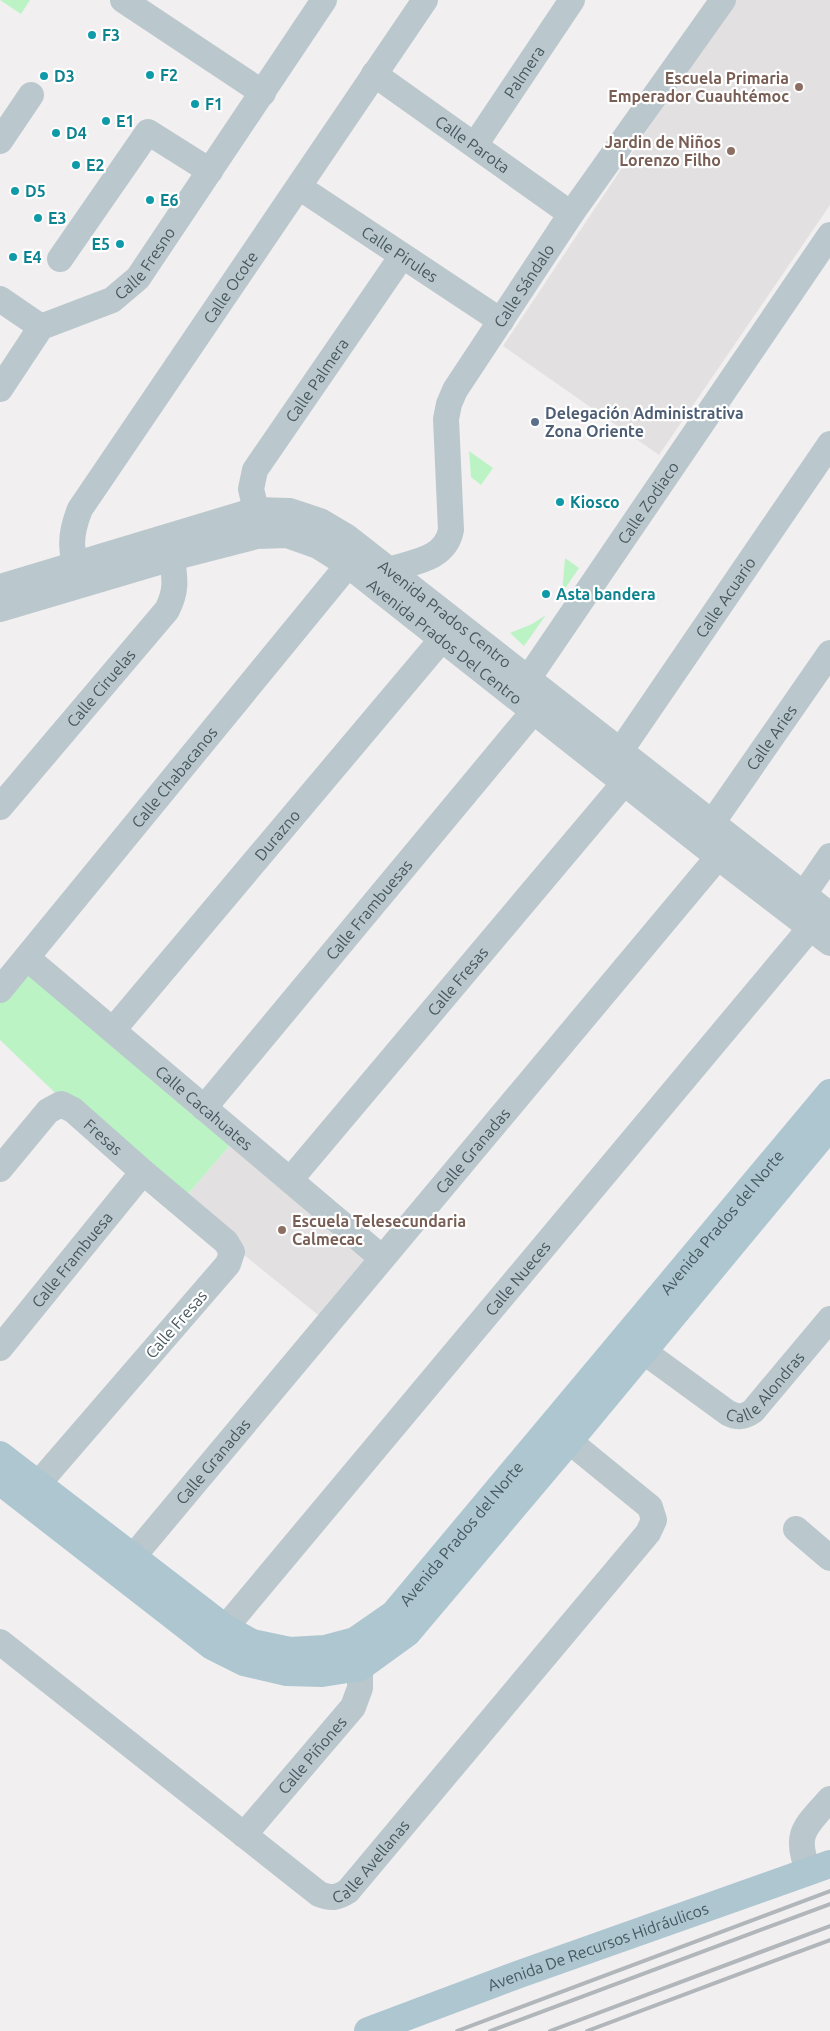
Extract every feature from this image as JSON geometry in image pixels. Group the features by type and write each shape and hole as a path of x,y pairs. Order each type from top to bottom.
{"main road":[{"name":"Avenida Prados del Norte","path":"0,1454 132,1558 225,1628 252,1643 290,1650 325,1649 355,1641 400,1624 599,1386 830,1093"},
{"name":"Avenida Prados del Norte","path":"0,1481 212,1646 244,1662 287,1672 322,1673 360,1667 569,1441 599,1386 643,1351 830,1126"},
{"name":"Avenida De Recursos Hidráulicos","path":"368,2031 517,1974 820,1868"}],"street":[{"path":"123,0 263,93"},
{"name":"Calle Fresno","path":"41,327 112,300 138,278 324,0"},
{"name":"Calle Ocote","path":"78,575 71,544 73,526 80,509 425,0"},
{"name":"Palmera","path":"475,145 572,0"},
{"name":"Calle Sándalo","path":"388,570 433,556 442,550 449,541 451,530 446,419 449,404 456,390 571,214 723,0"},
{"name":"Calle Parota","path":"374,74 571,214"},
{"path":"0,141 31,95"},
{"path":"60,259 148,132 210,171"},
{"name":"Calle Pirules","path":"299,186 501,321"},
{"name":"Calle Zodiaco","path":"526,696 830,235"},
{"name":"Calle Palmera","path":"256,510 251,489 255,470 402,256"},
{"path":"0,300 41,327 0,389"},
{"name":"Calle Acuario","path":"621,750 830,444"},
{"name":"Avenida Prados Centro","path":"0,587 78,575 256,510 290,511 320,521 347,537 388,570 526,696 621,750 804,894 824,929"},
{"name":"Avenida Prados Del Centro","path":"0,609 78,575 172,558 257,536 287,535 318,546 348,565 442,639 526,696 624,782 718,857 824,929"},
{"name":"Calle Ciruelas","path":"0,807 167,610 174,596 175,580 172,558"},
{"name":"Calle Chabacanos","path":"0,990 348,565"},
{"name":"Durazno","path":"113,1030 442,639"},
{"name":"Calle Aries","path":"712,823 830,653"},
{"name":"Calle Frambuesas","path":"204,1108 526,696"},
{"name":"Calle Fresas","path":"290,1180 624,782"},
{"path":"804,894 830,856"},
{"name":"Calle Granadas","path":"132,1558 718,857"},
{"name":"Calle Nueces","path":"225,1628 824,929"},
{"name":"Calle Cacahuates","path":"27,958 382,1258"},
{"name":"Fresas","path":"0,1169 48,1111 61,1104 73,1110 143,1172"},
{"name":"Calle Fresas","path":"38,1484 228,1264 232,1252 226,1242 143,1172"},
{"name":"Calle Frambuesa","path":"0,1348 143,1172"},
{"name":"Calle Alondras","path":"643,1351 728,1413 736,1417 745,1416 753,1411 830,1319"},
{"name":"Calle Avellanas","path":"0,1642 319,1894 329,1898 339,1897 348,1891 648,1533 654,1520 650,1507 569,1441"},
{"path":"796,1530 830,1558"},
{"name":"Calle Piñones","path":"244,1835 353,1706 360,1688 360,1667"},
{"path":"820,1868 803,1857 800,1842 805,1828 830,1799"}],"shaded area":[{"path":"734,0 830,0 830,205 659,455 503,346"},
{"name":"Escuela Telesecundaria Calmecac","path":"238,1136 382,1258 328,1323 180,1203"}],"green space":[{"path":"0,0 30,0 21,14"},
{"path":"469,451 493,468 481,485 471,477"},
{"path":"565,558 579,568 562,593"},
{"path":"546,615 524,646 510,633 532,624"},
{"path":"27,958 238,1136 180,1203 73,1110 0,1040 0,990"}],"railway":[{"path":"457,2031 830,1891"},
{"path":"490,2031 830,1904"},
{"path":"550,2031 830,1926"},
{"path":"587,2031 830,1940"}],"place":[{"name":"F3","path":"92,35"},
{"name":"F2","path":"150,75"},
{"name":"D3","path":"44,76"},
{"name":"Escuela Primaria Emperador Cuauhtémoc","path":"799,87"},
{"name":"F1","path":"195,104"},
{"name":"E1","path":"106,121"},
{"name":"D4","path":"56,133"},
{"name":"Jardin de Niños Lorenzo Filho","path":"731,151"},
{"name":"E2","path":"76,165"},
{"name":"D5","path":"15,191"},
{"name":"E6","path":"150,200"},
{"name":"E3","path":"38,218"},
{"name":"E5","path":"120,244"},
{"name":"E4","path":"13,257"},
{"name":"Delegación Administrativa Zona Oriente","path":"535,422"},
{"name":"Kiosco","path":"560,502"},
{"name":"Asta bandera","path":"546,594"},
{"name":"Escuela Telesecundaria Calmecac","path":"282,1230"}]}
